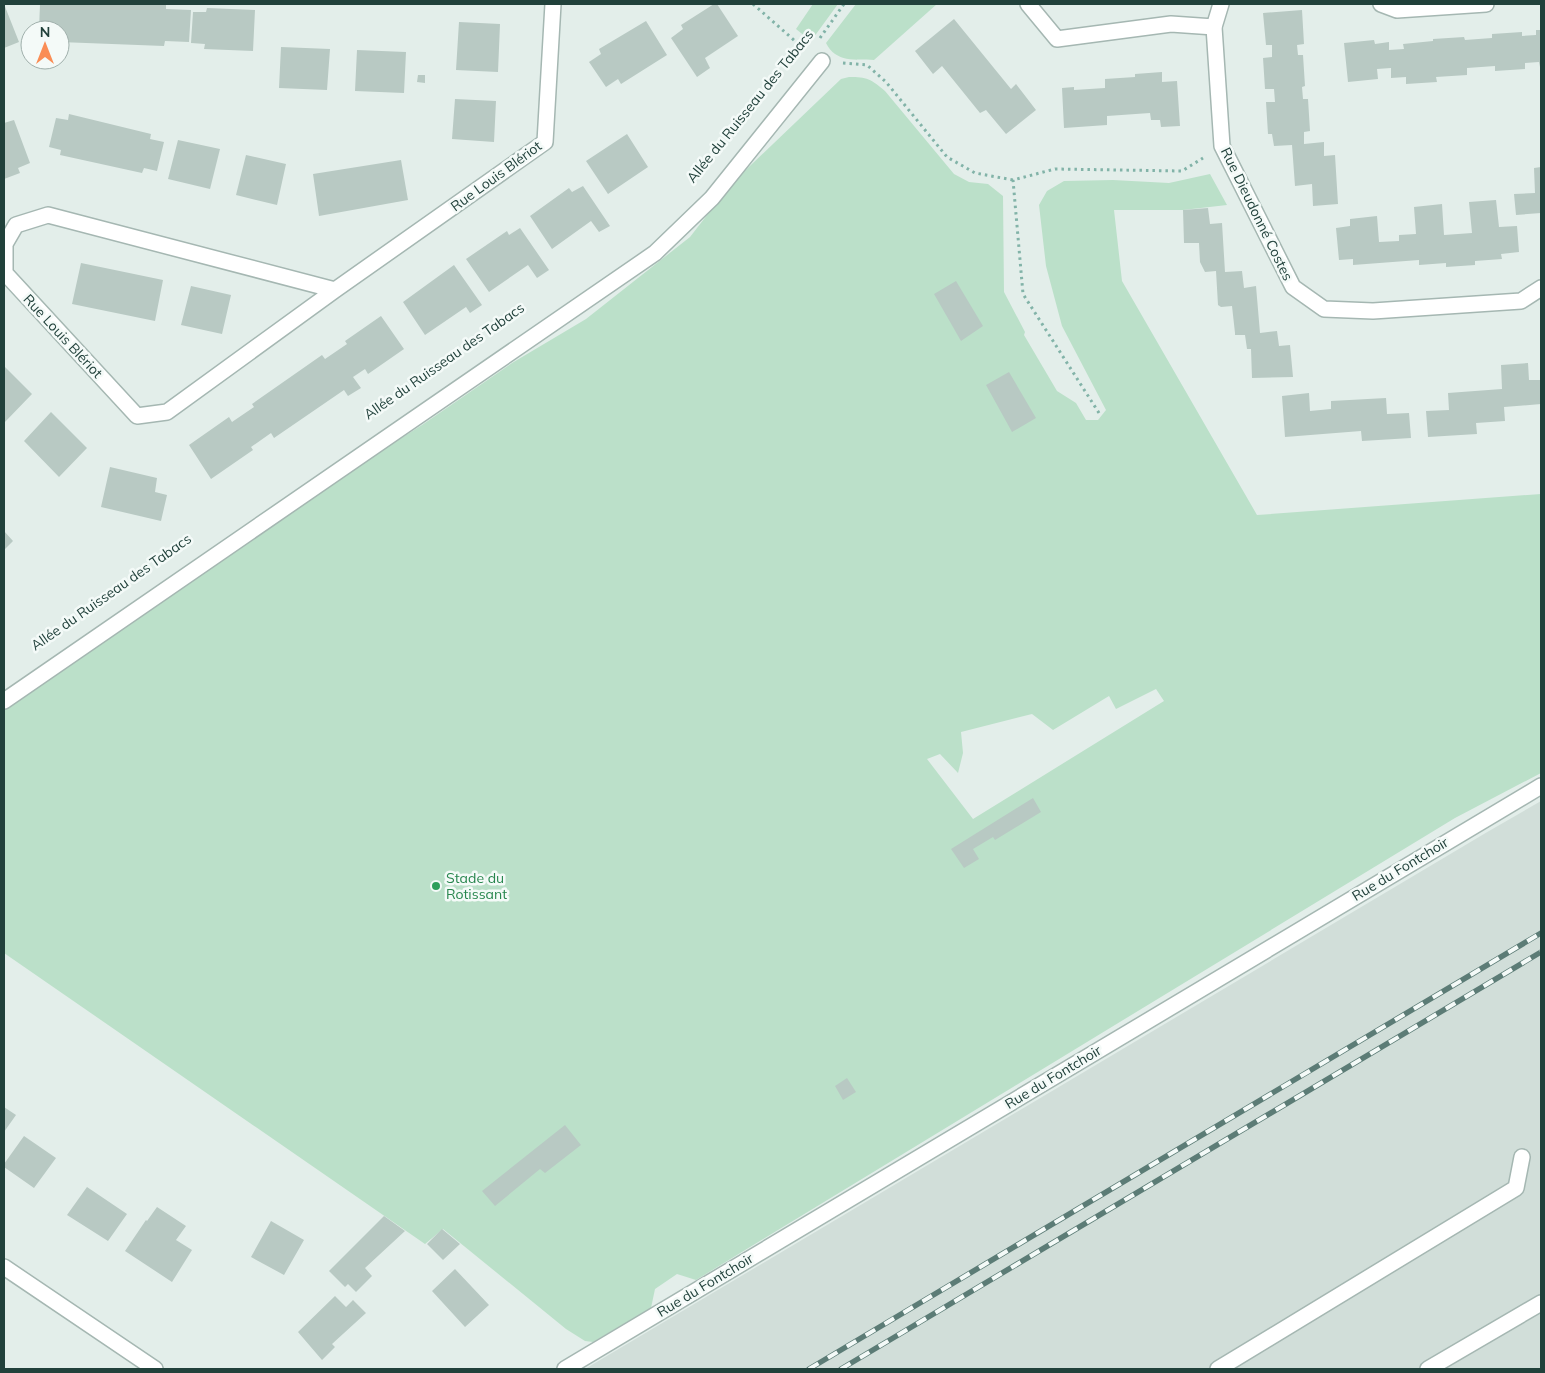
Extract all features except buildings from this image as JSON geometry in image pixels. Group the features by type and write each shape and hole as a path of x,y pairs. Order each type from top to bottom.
{"street":[{"name":"Rue Louis Blériot","path":"335,290 48,214 16,226 5,244 5,273 137,416 167,412 335,290 545,142 553,4"},
{"path":"1028,4 1057,39 1171,24 1214,27"},
{"name":"Rue Dieudonné Costes","path":"1221,4 1214,27 1222,146 1293,287 1324,309 1373,311 1521,301 1541,288"},
{"path":"1381,4 1397,10 1486,4"},
{"path":"4,701 655,253 712,198 816,57"},
{"name":"Rue du Fontchoir","path":"565,1369 1541,786"},
{"path":"1218,1369 1516,1188 1522,1157"},
{"path":"4,1267 155,1369"},
{"path":"1428,1369 1541,1303"}],"path":[{"path":"753,4 816,57 867,65 886,82 947,157 975,173 1013,180 1055,169 1182,171 1222,146"},
{"name":"Allée du Ruisseau des Tabacs","path":"816,57 844,4"},
{"path":"1013,180 1023,294 1099,413"}],"shaded area":[{"path":"1541,801 1541,1369 585,1369 1489,831"}],"green space":[{"path":"813,4 838,4 811,41 796,29"},
{"path":"856,4 937,4 874,60 841,57 835,54 826,43"},
{"path":"849,77 860,78 876,84 885,91 954,174 969,182 988,184 1003,196 1004,292 1025,332 1024,335 1057,391 1076,403 1086,420 1098,420 1106,410 1062,326 1046,266 1039,205 1047,191 1064,181 1113,180 1169,183 1210,174 1227,205 1183,210 1114,210 1122,281 1257,515 1541,494 1541,773 1455,818 696,1280 677,1274 655,1289 651,1308 593,1342 585,1341 566,1329 443,1229 425,1244 4,953 4,709 341,476 422,425 512,363 586,319 690,237 732,183 841,79","holes":["1156,689 1164,701 973,819 927,759 940,754 958,773 963,753 961,732 1032,714 1053,730 1109,696 1116,709"]}],"railway":[{"path":"809,1369 1541,933"},
{"path":"841,1369 1541,952"}],"place":[{"name":"Stade du Rotissant","path":"436,886"}]}
